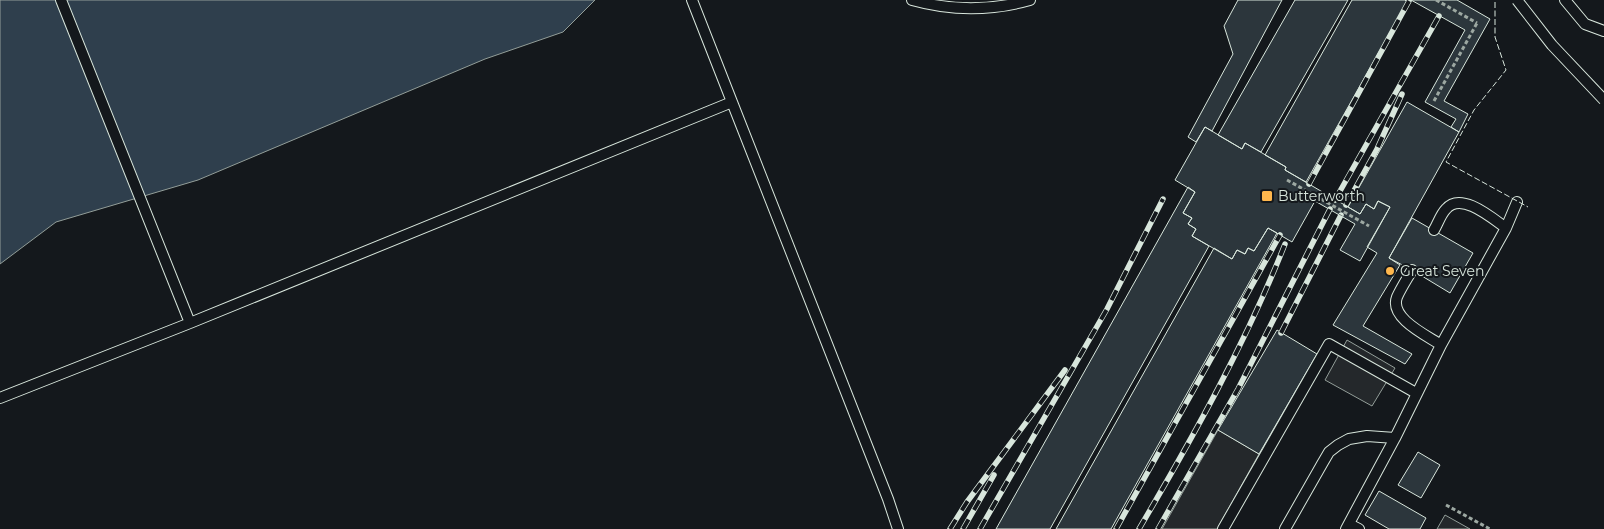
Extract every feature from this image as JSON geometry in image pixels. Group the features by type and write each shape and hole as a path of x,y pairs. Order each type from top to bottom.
{"lane":[{"path":"61,0 190,323"},
{"path":"692,0 888,499 898,529"},
{"path":"912,0 932,6 967,9 1012,5 1030,0"},
{"path":"1517,0 1552,45 1604,100"},
{"path":"1564,0 1585,24 1604,31"},
{"path":"0,398 190,323 732,102"},
{"path":"1434,230 1447,207 1461,202 1478,209 1506,228"},
{"path":"1359,529 1347,526 1395,438 1441,345 1506,228 1517,202"},
{"path":"1412,270 1397,298 1395,307 1398,314 1407,322 1441,345"},
{"path":"1223,529 1329,344 1416,394"},
{"path":"1285,529 1322,464 1330,452 1338,445 1349,439 1367,436 1395,438"}],"path":[{"path":"1434,101 1477,23 1436,0"},
{"path":"1287,180 1369,226"},
{"path":"1446,505 1490,529"}],"shaded area":[{"path":"1347,340 1395,368 1372,406 1325,380"},
{"path":"1218,430 1259,454 1217,529 1162,529"},
{"path":"1445,515 1470,529 1437,529"}],"water":[{"path":"0,0 595,0 563,32 485,59 198,180 56,222 0,264"}],"building":[{"path":"1238,0 1282,0 1212,131 1205,127 1196,142 1188,137 1233,54 1224,26"},
{"path":"1295,0 1348,0 1261,152 1245,143 1242,149 1218,135"},
{"path":"1352,0 1405,0 1407,2 1306,182 1285,170 1286,167 1265,155"},
{"path":"1411,0 1457,0 1490,19 1444,101 1468,114 1459,132 1451,127 1456,119 1425,102 1465,30"},
{"path":"1407,102 1459,132 1389,258 1400,265 1363,326 1412,354 1405,364 1333,325 1377,253 1367,247 1390,207 1378,201 1374,209 1366,204 1360,214 1348,207"},
{"path":"1205,127 1242,149 1245,143 1286,167 1285,170 1360,214 1366,204 1374,209 1378,201 1390,207 1360,261 1340,250 1355,224 1315,201 1292,242 1268,228 1254,251 1248,248 1245,254 1237,250 1232,259 1192,236 1196,229 1188,224 1192,218 1183,213 1195,192 1175,180"},
{"path":"1188,187 1195,192 1183,213 1192,218 1188,224 1196,229 1192,236 1209,246 1050,529 996,529"},
{"path":"1412,218 1473,253 1450,293 1389,258"},
{"path":"1268,228 1277,233 1111,529 1056,529 1214,248 1232,259 1237,250 1245,254 1248,248 1254,251"},
{"path":"1277,330 1317,354 1259,454 1218,430"},
{"path":"1418,452 1440,465 1421,498 1398,485"},
{"path":"1379,491 1426,518 1420,529 1389,529 1365,515"}],"railway":[{"path":"1309,184 1409,1"},
{"path":"1335,200 1439,16"},
{"path":"1346,205 1377,149 1402,94"},
{"path":"980,529 1107,309 1163,199"},
{"path":"1158,529 1238,389 1330,209"},
{"path":"1281,333 1341,215"},
{"path":"1116,529 1280,235"},
{"path":"1139,529 1218,389 1270,281 1285,244"},
{"path":"950,529 967,502 1065,370"},
{"path":"963,529 994,475"}],"fence":[{"path":"1495,2 1495,37 1506,70 1474,110 1446,162 1528,207"}],"place":[{"name":"Butterworth","path":"1267,196"},
{"name":"Great Seven","path":"1390,271"}]}
